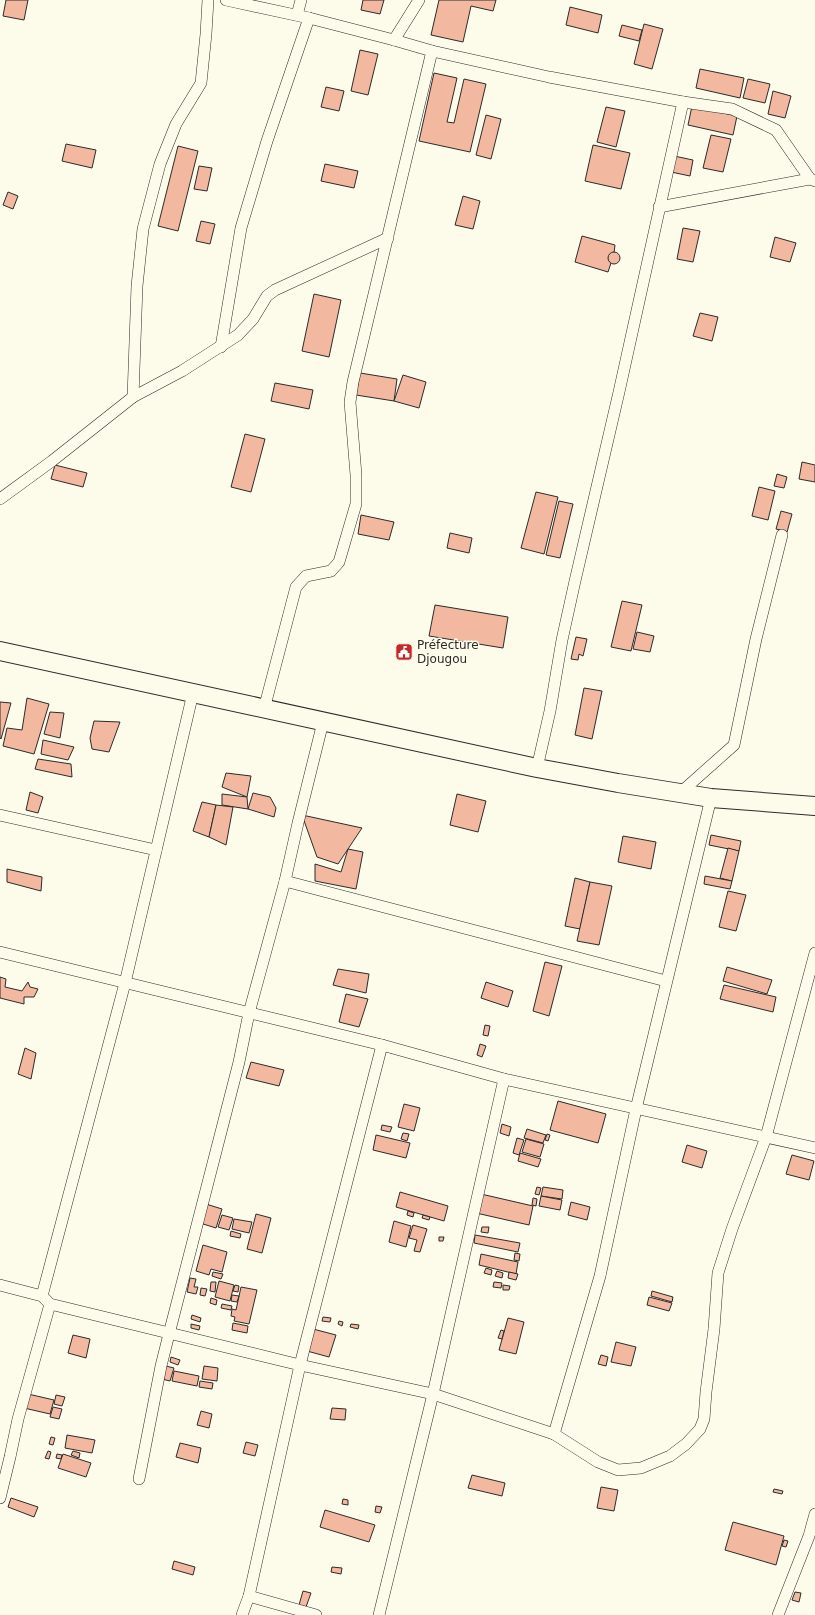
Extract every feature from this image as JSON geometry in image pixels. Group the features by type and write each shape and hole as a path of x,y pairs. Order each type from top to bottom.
{"main road":[{"path":"0,651 537,768 711,798 815,806"}],"street":[{"path":"133,397 137,286 143,229 163,158 176,124 201,83 208,0"},
{"path":"226,0 297,15 432,51 549,77 683,102 732,109 776,130 812,180 659,207"},
{"path":"297,15 301,0"},
{"path":"394,40 419,0"},
{"path":"221,347 241,228 267,142 309,18"},
{"path":"264,709 296,587 306,576 332,571 339,562 356,504 356,475 350,402 353,382 432,51"},
{"path":"537,768 550,711 562,640 683,102"},
{"path":"0,499 52,461 133,397 182,371 238,335 252,319 267,296 274,290 388,238"},
{"path":"680,793 734,745 756,639 782,535"},
{"path":"42,1296 125,983 193,693"},
{"path":"139,1479 161,1366 239,1062 249,1013 285,882 323,722"},
{"path":"554,1434 600,1276 636,1109 711,798"},
{"path":"0,815 156,850"},
{"path":"285,882 666,981"},
{"path":"0,952 382,1045 504,1079 815,1148"},
{"path":"0,1285 42,1296 50,1304 300,1365 432,1394 554,1434 598,1462 618,1470 641,1468 670,1456 686,1444 700,1429 704,1419 714,1329 718,1273 732,1229 766,1137 815,953"},
{"path":"242,1615 249,1596 300,1365 382,1045"},
{"path":"379,1615 432,1394 504,1079"},
{"path":"0,1498 20,1412 50,1304"},
{"path":"778,1615 809,1536 815,1514"},
{"path":"249,1596 316,1615"}],"building":[{"path":"6,0 28,0 24,20 3,16"},
{"path":"363,0 384,0 380,14 361,10"},
{"path":"439,0 496,0 493,11 471,6 463,42 431,35"},
{"path":"570,7 602,15 598,33 566,25"},
{"path":"644,24 663,29 652,69 634,64"},
{"path":"622,25 642,30 639,41 619,36"},
{"path":"360,50 378,54 368,95 351,91"},
{"path":"700,69 744,78 740,98 696,88"},
{"path":"434,73 457,78 447,122 454,123 464,79 486,84 470,152 419,141"},
{"path":"748,79 770,84 765,103 743,98"},
{"path":"326,87 344,91 339,111 321,107"},
{"path":"773,91 791,96 785,118 768,114"},
{"path":"692,106 737,116 733,135 688,125"},
{"path":"606,107 625,111 616,147 597,142"},
{"path":"486,115 501,119 491,159 476,155"},
{"path":"711,135 731,139 723,172 703,168"},
{"path":"66,144 96,150 92,168 62,161"},
{"path":"593,145 630,153 621,189 585,181"},
{"path":"178,146 198,151 178,231 158,226"},
{"path":"674,156 693,160 690,176 671,172"},
{"path":"325,164 358,171 354,188 321,181"},
{"path":"199,166 212,168 207,191 194,189"},
{"path":"8,192 18,196 13,209 3,205"},
{"path":"463,196 480,201 473,229 455,225"},
{"path":"201,221 215,224 210,244 196,241"},
{"path":"683,228 700,231 693,262 677,259"},
{"path":"582,236 615,245 614,253 609,256 611,263 608,272 575,262"},
{"path":"775,237 796,243 790,262 770,257"},
{"path":"614,252 618,254 620,258 618,262 614,264 610,262 608,258 610,254"},
{"path":"314,294 341,300 329,357 302,351"},
{"path":"700,313 718,317 712,341 693,336"},
{"path":"360,373 397,379 394,401 356,395"},
{"path":"403,375 426,382 419,408 394,401"},
{"path":"275,383 313,390 309,409 271,401"},
{"path":"245,434 265,439 251,492 231,487"},
{"path":"802,462 815,465 815,482 799,479"},
{"path":"55,465 87,473 83,487 51,479"},
{"path":"777,474 787,477 784,488 774,486"},
{"path":"759,487 775,491 768,520 752,516"},
{"path":"536,492 558,497 544,554 521,548"},
{"path":"559,501 573,504 560,558 546,555"},
{"path":"781,511 792,514 787,532 776,529"},
{"path":"361,515 394,522 389,540 358,534"},
{"path":"450,533 472,538 469,553 447,548"},
{"path":"622,601 642,605 631,651 611,647"},
{"path":"435,605 508,617 503,648 429,636"},
{"path":"637,632 654,636 650,652 633,649"},
{"path":"576,637 587,639 583,656 579,654 578,660 571,659"},
{"path":"584,688 602,691 592,739 575,735"},
{"path":"27,698 49,704 34,754 3,746 7,728 22,730"},
{"path":"0,702 11,703 1,739 0,738"},
{"path":"50,712 64,713 60,738 44,734"},
{"path":"94,721 120,722 109,752 92,749 90,738"},
{"path":"43,740 74,747 68,760 41,754"},
{"path":"38,759 71,764 72,777 35,769"},
{"path":"226,773 251,776 247,797 222,787"},
{"path":"30,792 43,797 38,813 26,810"},
{"path":"253,793 270,797 276,808 274,817 248,809"},
{"path":"222,794 247,797 248,809 222,805"},
{"path":"457,794 486,801 478,832 450,825"},
{"path":"202,802 216,805 209,837 193,831"},
{"path":"216,805 233,807 226,845 209,837"},
{"path":"302,815 362,828 338,864 317,857"},
{"path":"711,835 741,841 739,851 709,845"},
{"path":"623,836 656,842 651,869 618,862"},
{"path":"728,848 739,851 732,881 720,878"},
{"path":"348,849 363,852 356,889 315,881 315,864 341,872"},
{"path":"7,869 42,877 41,891 7,882"},
{"path":"705,876 732,881 730,889 704,884"},
{"path":"575,878 590,882 580,929 565,926"},
{"path":"590,882 612,886 599,945 577,941"},
{"path":"728,891 746,895 736,931 719,927"},
{"path":"545,962 562,966 549,1016 533,1011"},
{"path":"727,967 772,980 767,994 723,981"},
{"path":"338,969 369,974 366,993 333,985"},
{"path":"0,977 6,979 5,987 22,991 28,982 30,987 38,989 34,997 24,997 24,1004 0,998"},
{"path":"486,982 513,991 508,1007 481,998"},
{"path":"724,985 776,997 773,1012 720,999"},
{"path":"346,994 368,999 359,1027 339,1022"},
{"path":"485,1025 490,1026 488,1036 483,1035"},
{"path":"480,1044 486,1046 482,1057 477,1055"},
{"path":"25,1048 36,1053 31,1079 18,1074"},
{"path":"251,1062 284,1070 279,1086 246,1078"},
{"path":"558,1101 606,1114 598,1143 550,1130"},
{"path":"404,1104 420,1108 414,1131 398,1127"},
{"path":"502,1124 511,1127 509,1136 500,1133"},
{"path":"382,1125 392,1127 390,1132 381,1130"},
{"path":"527,1129 546,1135 543,1143 524,1138"},
{"path":"403,1133 409,1134 407,1141 401,1139"},
{"path":"547,1134 550,1135 548,1141 545,1140"},
{"path":"376,1135 410,1143 406,1158 373,1150"},
{"path":"517,1138 524,1140 519,1155 513,1153"},
{"path":"526,1139 544,1144 540,1157 522,1152"},
{"path":"687,1145 707,1151 702,1168 682,1162"},
{"path":"520,1153 541,1159 538,1167 518,1161"},
{"path":"792,1155 814,1161 809,1180 786,1174"},
{"path":"537,1187 541,1188 539,1195 535,1194"},
{"path":"543,1187 563,1190 562,1199 541,1196"},
{"path":"400,1192 448,1206 444,1221 396,1207"},
{"path":"481,1194 533,1206 529,1225 476,1213"},
{"path":"541,1196 562,1200 560,1210 539,1206"},
{"path":"533,1198 537,1199 536,1206 532,1205"},
{"path":"571,1202 590,1207 587,1220 568,1215"},
{"path":"206,1204 222,1209 216,1228 200,1223"},
{"path":"408,1211 414,1213 413,1217 407,1215"},
{"path":"256,1214 271,1218 262,1253 247,1249"},
{"path":"222,1215 233,1218 229,1230 218,1227"},
{"path":"423,1215 430,1217 429,1220 422,1218"},
{"path":"234,1219 252,1222 249,1233 232,1229"},
{"path":"394,1221 411,1226 406,1247 389,1242"},
{"path":"413,1225 427,1229 420,1252 414,1251 417,1240 409,1238"},
{"path":"482,1227 489,1227 488,1233 481,1232"},
{"path":"231,1231 241,1234 240,1238 230,1236"},
{"path":"475,1235 520,1243 518,1252 474,1243"},
{"path":"439,1237 444,1237 443,1241 439,1241"},
{"path":"203,1245 227,1252 222,1272 211,1269 209,1275 196,1271"},
{"path":"515,1253 520,1254 519,1261 514,1260"},
{"path":"481,1254 518,1262 516,1274 479,1265"},
{"path":"486,1268 492,1270 491,1275 484,1273"},
{"path":"497,1271 503,1273 502,1278 495,1276"},
{"path":"213,1272 223,1274 221,1279 212,1276"},
{"path":"509,1272 518,1274 516,1280 508,1278"},
{"path":"190,1278 196,1279 194,1287 198,1287 196,1294 187,1292"},
{"path":"219,1281 234,1285 230,1301 215,1297"},
{"path":"211,1282 216,1282 215,1292 210,1291"},
{"path":"494,1282 502,1283 501,1288 493,1287"},
{"path":"235,1285 239,1286 238,1292 233,1291"},
{"path":"503,1285 510,1286 509,1290 503,1290"},
{"path":"241,1287 257,1290 249,1324 234,1321 235,1317 231,1316 232,1309 236,1310"},
{"path":"201,1288 207,1289 205,1296 200,1295"},
{"path":"652,1291 673,1297 672,1302 651,1296"},
{"path":"232,1295 239,1296 237,1302 231,1301"},
{"path":"649,1297 672,1303 669,1311 647,1305"},
{"path":"211,1298 217,1300 216,1305 210,1303"},
{"path":"222,1304 232,1306 231,1310 221,1308"},
{"path":"192,1315 201,1318 200,1322 191,1319"},
{"path":"323,1317 331,1318 330,1322 322,1321"},
{"path":"508,1318 524,1322 516,1354 499,1350"},
{"path":"339,1321 343,1322 342,1326 338,1324"},
{"path":"233,1323 248,1326 247,1333 232,1330"},
{"path":"191,1324 200,1326 199,1330 191,1328"},
{"path":"351,1324 359,1325 358,1329 350,1327"},
{"path":"313,1329 336,1335 329,1357 307,1351"},
{"path":"501,1330 504,1331 502,1339 498,1338"},
{"path":"73,1335 90,1339 86,1358 68,1353"},
{"path":"616,1342 636,1347 631,1366 611,1362"},
{"path":"601,1355 608,1357 606,1366 598,1364"},
{"path":"171,1357 180,1360 178,1365 170,1362"},
{"path":"166,1366 174,1368 170,1381 162,1379"},
{"path":"204,1366 218,1368 217,1381 202,1379"},
{"path":"174,1371 199,1376 197,1386 172,1381"},
{"path":"200,1381 213,1383 212,1389 199,1387"},
{"path":"28,1394 54,1400 50,1414 24,1408"},
{"path":"56,1395 65,1397 62,1406 54,1404"},
{"path":"53,1407 62,1409 59,1419 50,1417"},
{"path":"332,1408 346,1409 345,1420 330,1419"},
{"path":"201,1411 212,1414 209,1428 197,1425"},
{"path":"67,1435 95,1440 92,1453 65,1448"},
{"path":"51,1437 55,1438 53,1445 49,1444"},
{"path":"246,1442 258,1445 255,1456 243,1453"},
{"path":"180,1443 201,1448 198,1463 176,1457"},
{"path":"48,1451 51,1452 49,1459 45,1458"},
{"path":"73,1451 80,1453 79,1458 71,1455"},
{"path":"57,1454 62,1455 61,1459 56,1458"},
{"path":"63,1454 91,1463 86,1477 58,1468"},
{"path":"472,1475 505,1483 502,1496 468,1488"},
{"path":"601,1487 618,1490 614,1511 597,1508"},
{"path":"774,1489 783,1491 782,1494 773,1492"},
{"path":"11,1498 38,1507 34,1517 8,1507"},
{"path":"343,1499 348,1500 348,1505 342,1504"},
{"path":"376,1506 382,1507 380,1513 375,1512"},
{"path":"325,1510 375,1525 369,1542 320,1527"},
{"path":"733,1522 784,1536 776,1565 725,1550"},
{"path":"784,1540 788,1541 786,1547 782,1546"},
{"path":"174,1561 195,1567 193,1575 172,1569"},
{"path":"332,1567 342,1568 341,1574 331,1572"},
{"path":"303,1591 311,1593 306,1607 299,1605"},
{"path":"795,1592 801,1593 799,1602 792,1600"}],"place":[{"name":"Préfecture Djougou","path":"404,652"}]}
